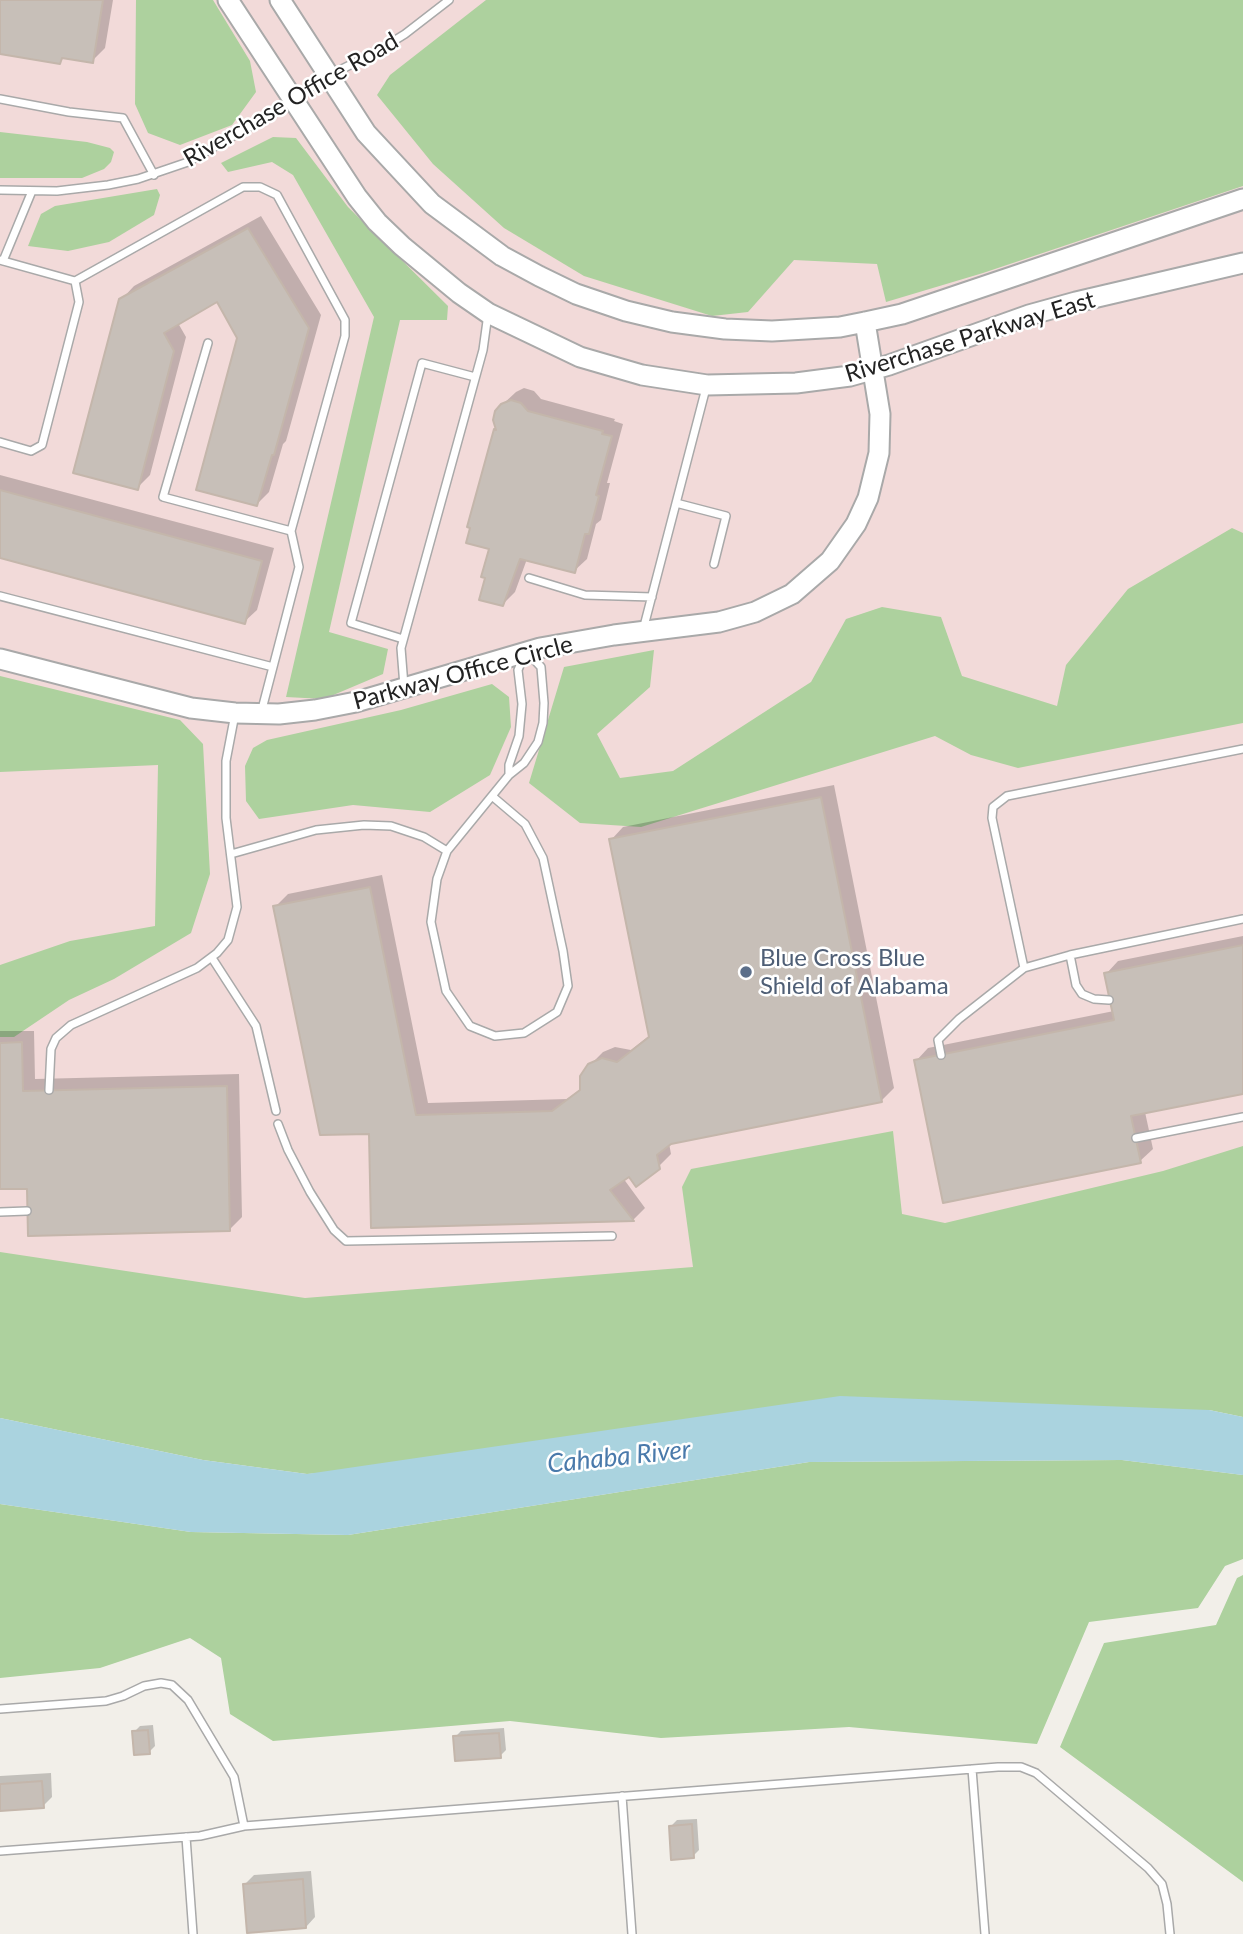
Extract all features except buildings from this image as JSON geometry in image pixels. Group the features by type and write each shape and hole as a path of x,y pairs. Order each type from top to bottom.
{"street":[{"name":"Riverchase Parkway East","path":"228,0 349,186 377,222 402,246 488,313 590,360 642,375 707,385 825,380 873,370 1076,302 1243,263"},
{"name":"Riverchase Parkway East","path":"280,0 366,133 432,204 502,256 564,288 626,311 672,322 725,329 772,331 840,327 865,322 902,314 1243,199"},
{"name":"Parkway Office Circle","path":"0,659 191,708 235,713 315,710 356,702 526,651 643,631 719,622 755,612 792,594 830,561 856,524 873,481 879,453 880,414 865,322"}],"lane":[{"name":"Riverchase Office Road","path":"0,190 57,191 95,187 154,174 215,148 328,76 405,34 449,0"},
{"path":"0,99 69,112 122,118 154,174"},
{"path":"32,191 1,260 75,281 243,187 260,187 276,195 345,320 345,336 291,531 299,567 261,713"},
{"path":"0,442 31,451 42,445 79,302 75,281"},
{"path":"404,688 401,648 403,639 483,350 488,313"},
{"path":"208,343 163,497 291,531"},
{"path":"403,639 351,623 422,363 475,377"},
{"path":"643,631 707,385"},
{"path":"676,503 726,516 714,564"},
{"path":"528,578 585,595 652,597"},
{"path":"0,596 273,667"},
{"path":"492,796 525,824 542,858 568,986 557,1012 524,1033 495,1037 470,1026 446,991 431,922 436,879 447,851 509,775 524,763 538,742 544,703 541,667 526,651 518,670 522,704 519,736 509,765 509,775"},
{"path":"49,1090 51,1049 57,1038 71,1025 197,968 212,958 228,940 237,907 226,818 226,761 235,713"},
{"path":"1024,968 992,818 993,807 1007,796 1243,749"},
{"path":"231,854 316,830 364,825 391,826 424,837 447,851"},
{"path":"941,1055 938,1040 959,1019 1024,968 1070,955 1243,919"},
{"path":"1070,955 1076,985 1082,994 1094,999 1109,1000"},
{"path":"212,958 256,1026 276,1111"},
{"path":"1136,1138 1243,1117"},
{"path":"278,1124 310,1192 334,1230 346,1241 612,1236"},
{"path":"0,1212 27,1211"},
{"path":"0,1709 106,1701 144,1686 161,1683 172,1685 188,1700 234,1777 244,1826"},
{"path":"0,1851 200,1836 244,1826 1021,1767 1036,1773 1155,1876 1162,1885 1167,1904 1170,1934"},
{"path":"972,1769 985,1934"},
{"path":"622,1796 632,1934"},
{"path":"186,1837 193,1934"}],"shaded area":[{"path":"0,0 1243,0 1243,1364 0,1358"}],"green space":[{"path":"136,0 213,0 250,61 256,92 232,125 180,145 148,133 135,104"},
{"path":"486,0 1243,0 1243,186 983,273 886,302 877,264 794,260 748,312 712,316 584,276 504,228 433,164 377,95 390,75"},
{"path":"0,132 87,142 110,148 114,152 111,162 104,169 82,178 0,178"},
{"path":"273,137 296,138 348,207 448,306 447,320 400,320 329,632 388,649 383,674 324,699 286,697 374,317 293,175 272,162 228,172 221,163"},
{"path":"157,189 160,195 154,215 109,242 68,251 28,246 41,214 55,206"},
{"path":"1232,528 1243,533 1243,723 1018,768 971,755 935,736 641,827 580,823 529,783 564,667 654,650 650,687 597,734 620,778 673,771 811,682 846,619 882,607 941,617 962,676 1057,706 1066,665 1128,589"},
{"path":"0,676 180,720 203,744 210,874 191,933 114,979 69,1000 14,1037 0,1037 0,965 70,941 155,926 158,765 0,772"},
{"path":"492,684 509,697 511,727 490,775 430,812 353,805 259,819 246,801 245,766 253,748 267,740 401,710"},
{"path":"893,1131 902,1214 945,1223 1163,1171 1243,1146 1243,1417 1209,1410 307,1474 203,1460 0,1418 0,1252 305,1298 693,1267 682,1187 691,1169"},
{"path":"1122,1460 1243,1475 1243,1559 1225,1566 1198,1608 1089,1622 1037,1744 849,1727 661,1738 510,1721 273,1741 230,1714 221,1658 190,1638 100,1668 0,1678 0,1504 191,1532 348,1535 809,1462"},
{"path":"1243,1575 1243,1882 1060,1747 1104,1643 1216,1625 1237,1578"}],"water":[{"name":"Cahaba River","path":"840,1396 1209,1410 1243,1417 1243,1475 1122,1460 809,1462 348,1535 191,1532 0,1504 0,1418 203,1460 307,1474"}],"place":[{"name":"Blue Cross Blue Shield of Alabama","path":"746,972"}]}
